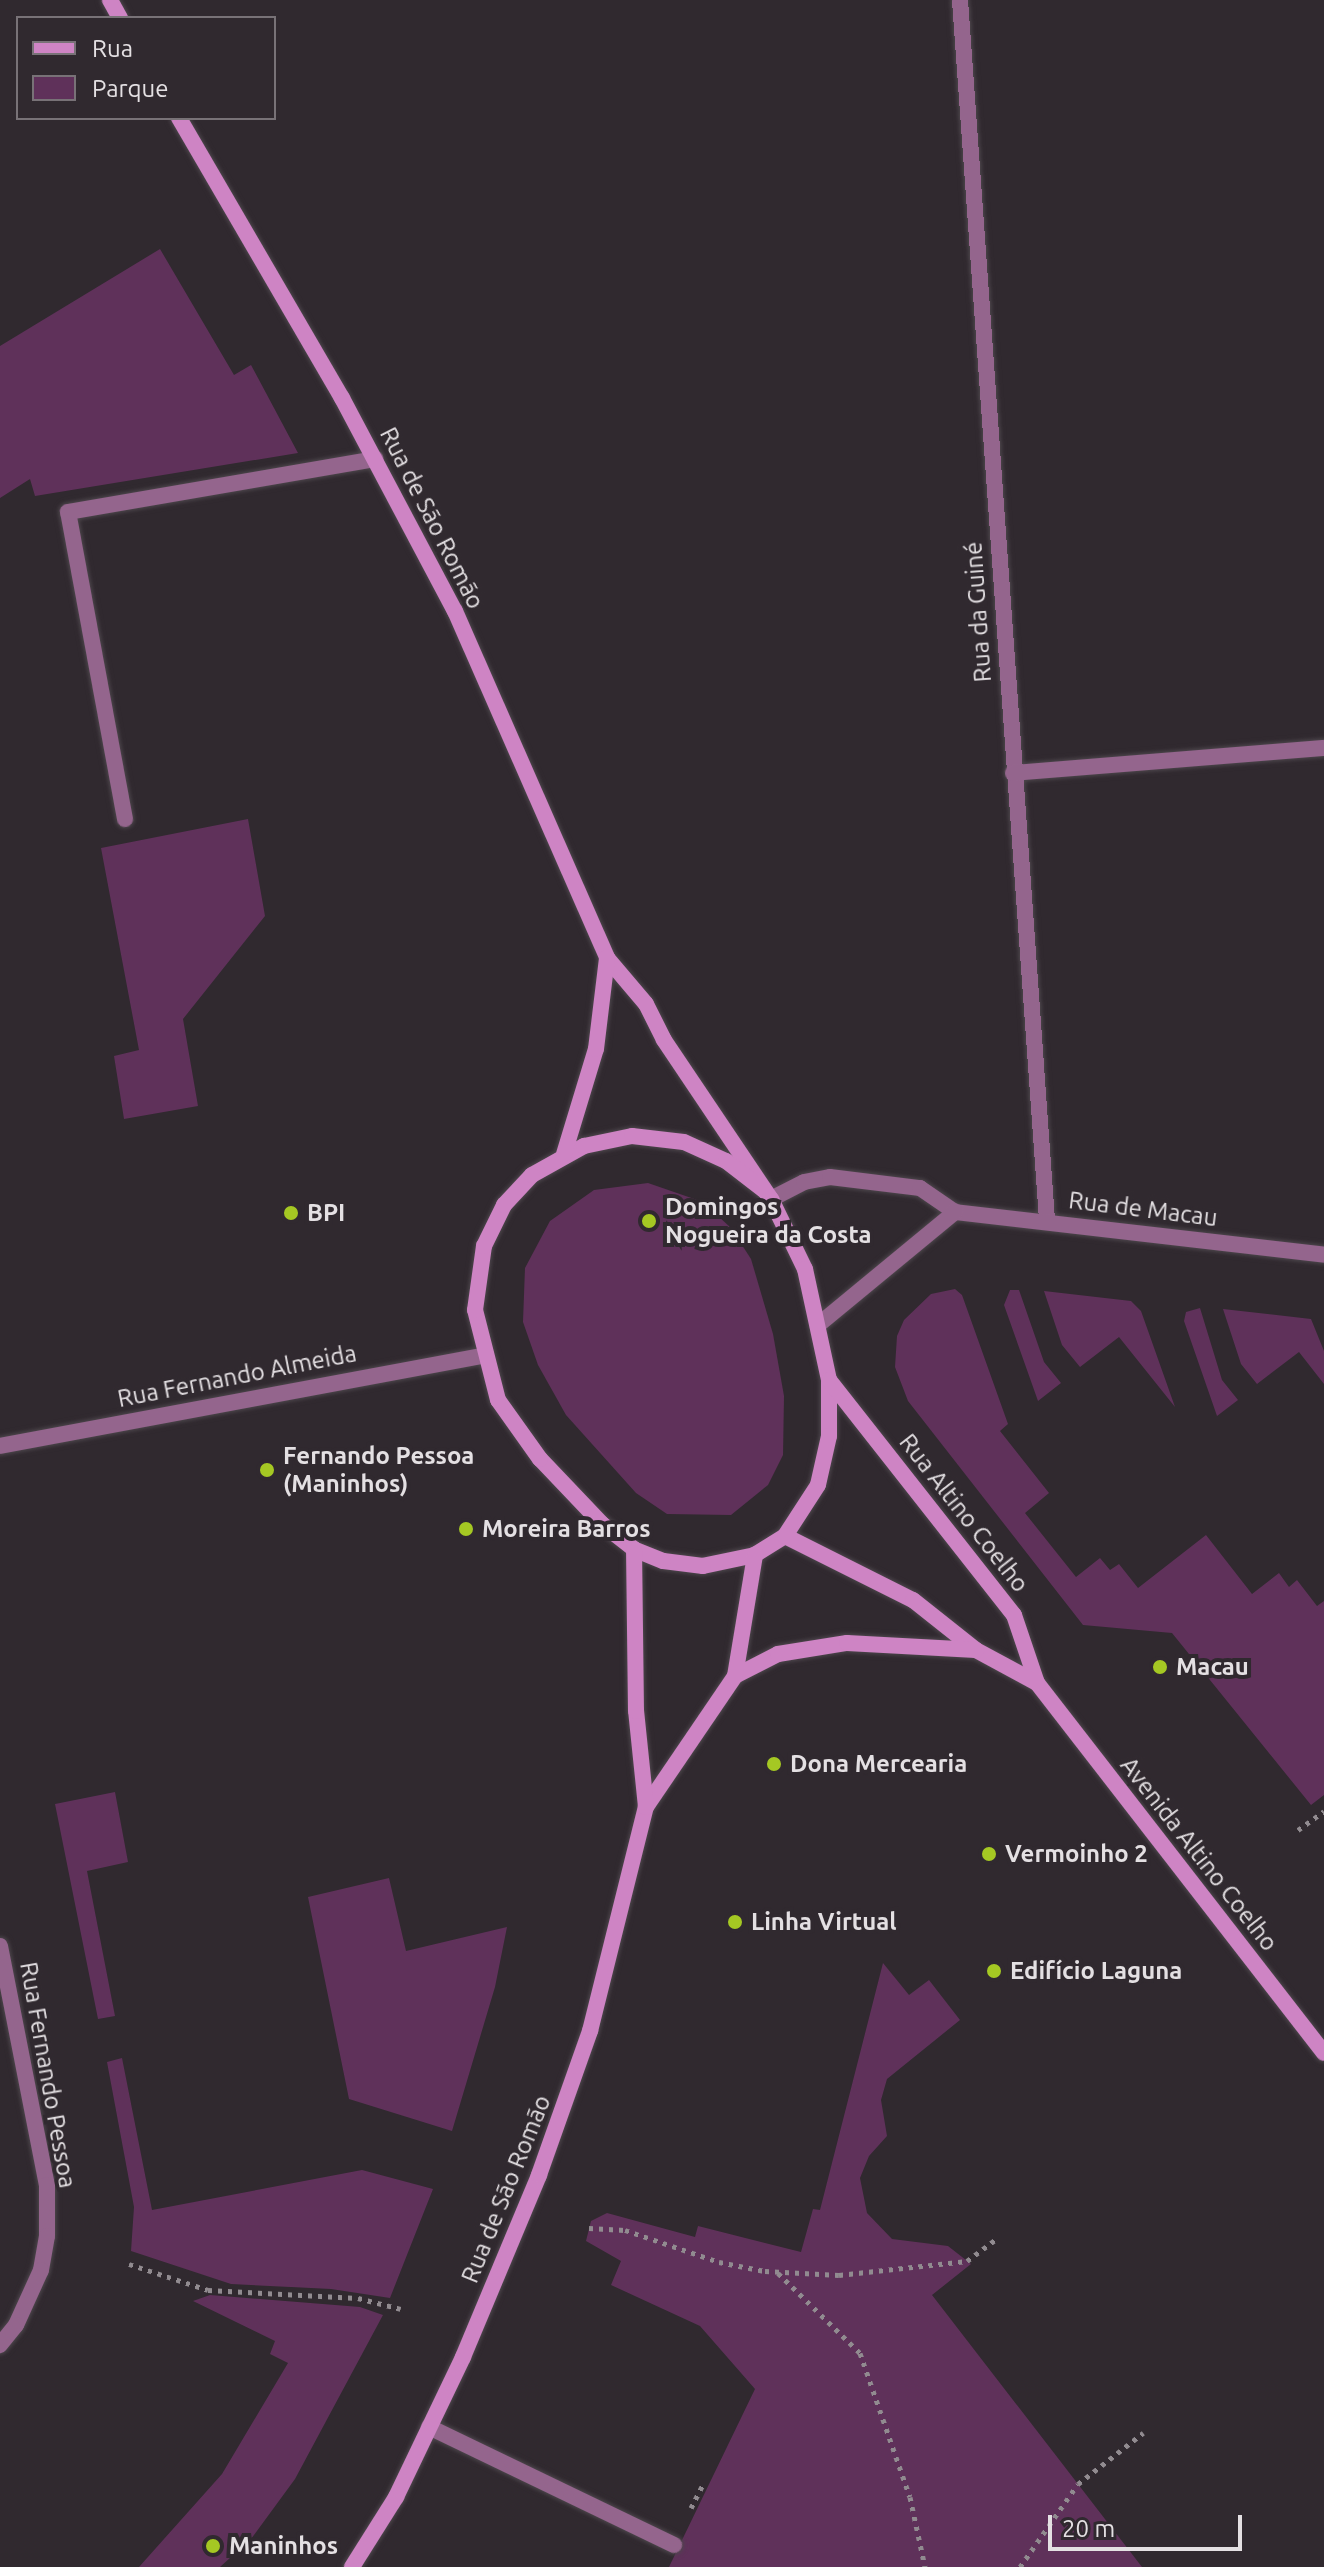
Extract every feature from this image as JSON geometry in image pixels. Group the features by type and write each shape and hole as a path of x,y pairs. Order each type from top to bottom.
{"main road":[{"name":"Rua de São Romão","path":"180,120 375,459 455,611 607,958 646,1004 664,1040 768,1195 805,1269 829,1380 829,1436 818,1485 785,1536 755,1555 703,1566 663,1561 634,1549 602,1524 540,1459 498,1400 484,1355 475,1310 484,1246 504,1205 532,1175 564,1154 632,1136 684,1142 726,1161 768,1195"},
{"path":"564,1154 596,1049 607,958"},
{"name":"Rua Altino Coelho","path":"829,1380 1014,1615 1037,1683"},
{"path":"785,1536 913,1600 976,1650 1037,1683"},
{"name":"Rua de São Romão","path":"634,1549 636,1711 646,1807"},
{"name":"Rua de São Romão","path":"352,2567 396,2497 429,2427 567,2103 646,1807 735,1676 755,1555"},
{"path":"735,1676 778,1654 847,1643 976,1650"},
{"name":"Avenida Altino Coelho","path":"1037,1683 1324,2053"}],"street":[{"name":"Rua da Guiné","path":"960,0 1047,1221"},
{"path":"125,819 68,512 375,459"},
{"path":"1013,773 1324,748"},
{"name":"Rua de Macau","path":"768,1195 804,1182 830,1177 920,1188 955,1212 1324,1255"},
{"path":"818,1325 955,1212"},
{"name":"Rua Fernando Almeida","path":"0,1446 484,1355"},
{"name":"Rua Fernando Pessoa","path":"0,1946 47,2185 47,2236 41,2270 16,2325 0,2345"},
{"path":"429,2427 674,2545"}],"path":[{"path":"1298,1830 1324,1811"},
{"path":"589,2228 625,2230 719,2262 777,2272 839,2275 967,2261 995,2240"},
{"path":"129,2264 208,2290 358,2298 401,2309"},
{"path":"777,2272 860,2353 910,2497 925,2567"},
{"path":"1020,2567 1070,2492 1143,2433"}],"green space":[{"path":"160,249 234,375 251,365 298,453 35,496 30,479 0,498 0,346"},
{"path":"248,819 265,916 183,1019 198,1106 124,1119 114,1056 139,1050 101,848"},
{"path":"648,1183 703,1202 731,1228 751,1259 773,1334 784,1396 783,1455 768,1485 731,1515 667,1514 636,1493 566,1415 538,1365 523,1322 525,1268 550,1221 594,1190"},
{"path":"955,1289 962,1295 1008,1424 1000,1431 1049,1493 1025,1513 1076,1577 1100,1558 1110,1570 1119,1564 1138,1588 1206,1535 1252,1594 1279,1573 1289,1587 1297,1580 1317,1606 1324,1601 1324,1795 1311,1805 1172,1633 1083,1625 908,1401 895,1367 897,1336 904,1320 931,1294"},
{"path":"1010,1290 1019,1290 1044,1362 1061,1383 1038,1401 1004,1305"},
{"path":"1044,1291 1131,1301 1141,1311 1175,1407 1119,1337 1080,1367 1062,1345"},
{"path":"1200,1308 1222,1380 1238,1400 1217,1416 1184,1321 1186,1312"},
{"path":"1223,1309 1311,1319 1324,1351 1324,1384 1299,1352 1257,1384 1241,1364"},
{"path":"115,1792 128,1862 87,1871 115,2016 98,2019 55,1804"},
{"path":"389,1878 406,1951 507,1927 495,1987 452,2131 349,2099 308,1897"},
{"path":"883,1963 909,1995 929,1980 960,2020 887,2079 881,2100 887,2136 869,2156 860,2178 867,2213 892,2239 948,2246 971,2264 932,2295 1142,2567 669,2567 755,2389 700,2326 611,2285 621,2261 586,2241 591,2221 607,2213 695,2237 698,2226 801,2252 813,2209 820,2210"},
{"path":"122,2058 152,2210 362,2170 433,2189 390,2298 331,2289 231,2284 131,2251 134,2207 107,2062"},
{"path":"210,2295 360,2307 383,2315 295,2479 251,2539 220,2567 139,2567 222,2474 288,2363 270,2354 275,2341 193,2301"}],"place":[{"name":"BPI","path":"291,1213"},
{"name":"Domingos Nogueira da Costa","path":"649,1221"},
{"name":"Fernando Pessoa (Maninhos)","path":"267,1470"},
{"name":"Moreira Barros","path":"466,1529"},
{"name":"Macau","path":"1160,1667"},
{"name":"Dona Mercearia","path":"774,1764"},
{"name":"Vermoinho 2","path":"989,1854"},
{"name":"Linha Virtual","path":"735,1922"},
{"name":"Edifício Laguna","path":"994,1971"},
{"name":"Maninhos","path":"213,2546"}]}
